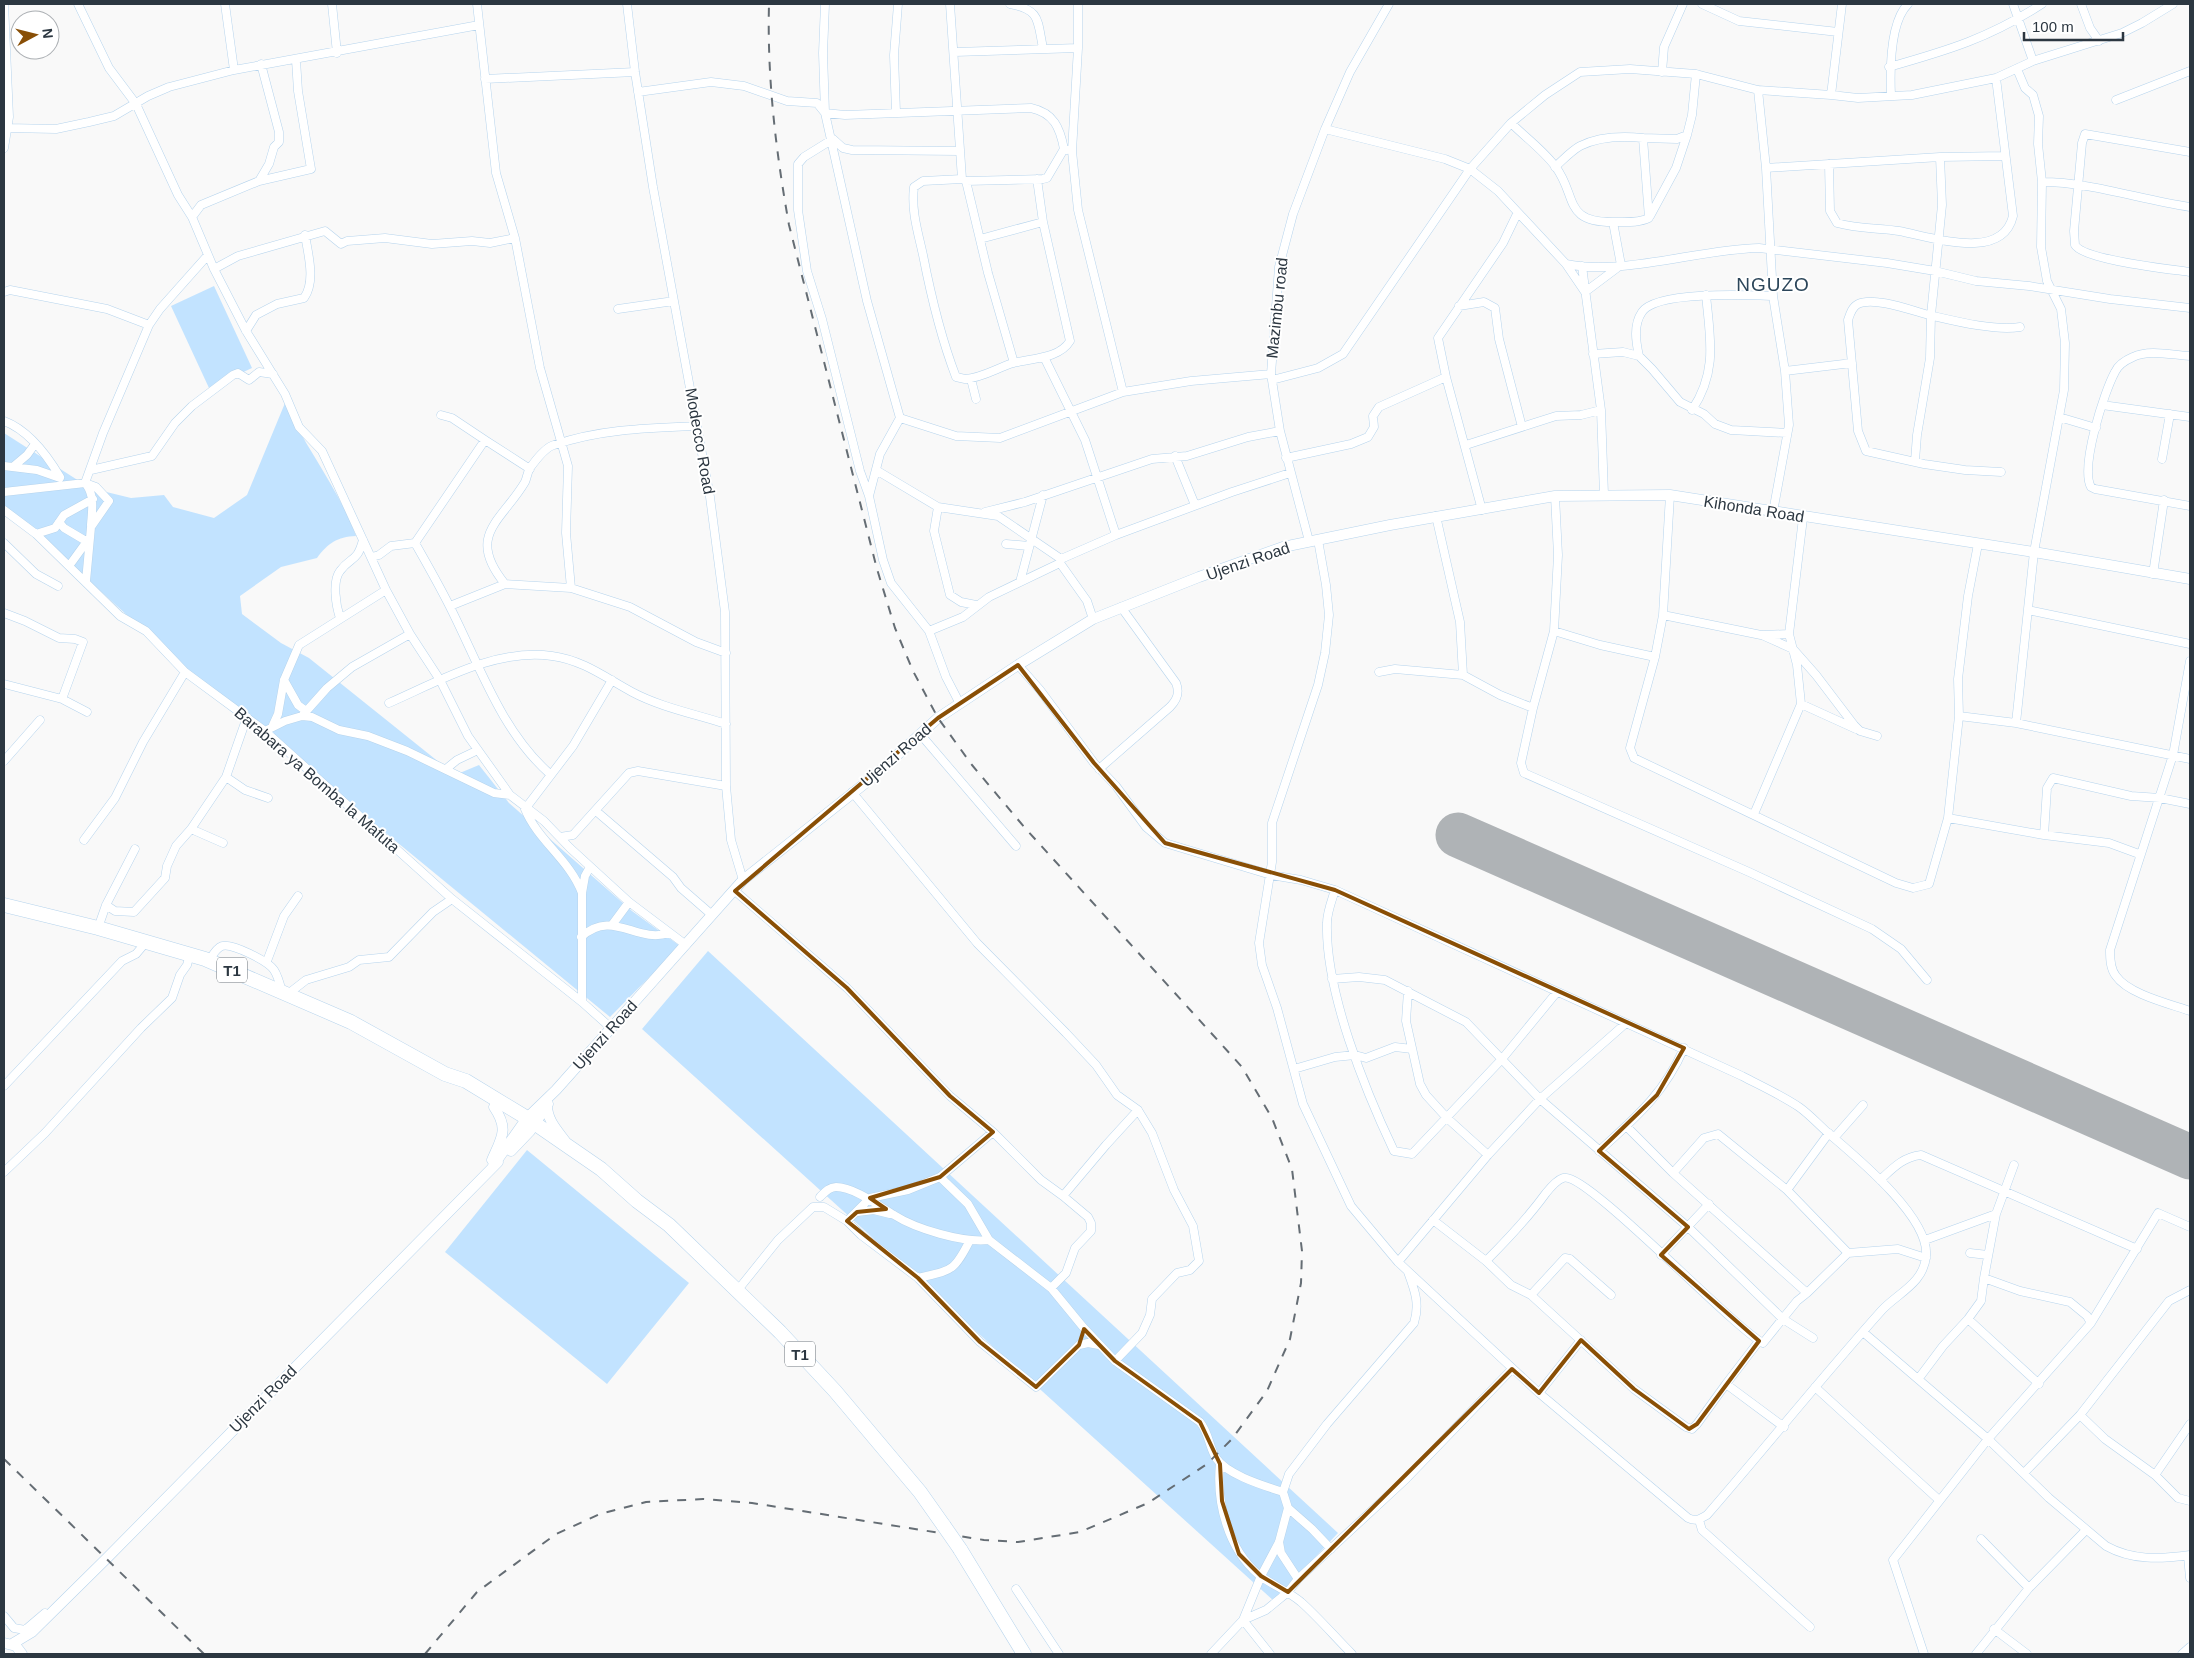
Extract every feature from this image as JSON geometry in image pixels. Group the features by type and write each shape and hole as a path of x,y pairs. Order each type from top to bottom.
{"highway":[{"name":"T1","path":"4,905 98,928 190,954 285,993 378,1036 445,1074 466,1081 618,1192 637,1201"},
{"name":"T1","path":"445,1074 452,1081 494,1107 569,1146 601,1169 637,1201 669,1225 737,1291 835,1390 920,1492 960,1548 1024,1654"}],"street":[{"path":"4,4 6,132 4,148"},
{"path":"78,4 109,68 136,104 178,195 192,217 214,269 246,331 285,394 299,427 322,451 386,590 410,634 440,680 468,736 510,795 525,809 544,821 570,848 629,902 686,945"},
{"path":"225,4 234,70"},
{"path":"332,4 337,53"},
{"path":"477,4 496,173 515,238 540,368 568,466 566,533 571,588"},
{"name":"Modecco Road","path":"626,4 638,92 710,497 724,602 726,786 731,840 743,880"},
{"path":"825,4 823,53 825,113 867,301 900,418 880,454 869,496"},
{"path":"896,113 894,55 898,4"},
{"path":"950,4 955,52 956,109 964,180 1014,363"},
{"path":"1010,4 1026,7 1035,14 1043,48"},
{"path":"1037,179 1043,222 1070,341 1062,350 1044,357 1014,363 972,378 956,377 929,286 912,204 914,187 923,181 1047,178 1068,150 1072,135 1078,48 1078,4"},
{"name":"Mazimbu road","path":"1389,4 1350,72 1325,129 1293,214 1279,267 1272,377 1286,458 1326,585 1328,615 1325,652 1318,685 1272,823 1270,875 1259,943 1262,966 1277,1008 1303,1104 1351,1206 1398,1262 1512,1369 1688,1518 1694,1521 1699,1520"},
{"path":"1662,72 1664,46 1683,4"},
{"path":"1702,4 1739,21 1838,32"},
{"path":"1831,96 1842,4"},
{"path":"1891,96 1889,68 1900,19 1908,4"},
{"path":"2013,4 2034,62"},
{"path":"1889,68 1958,48 2018,20 2042,4"},
{"path":"2080,4 2090,28 2099,41"},
{"path":"900,418 956,436 1000,438 1123,392 1191,381 1272,377 1318,368 1343,354 1470,169 1511,123 1545,95 1580,72 1630,69 1696,74 1758,90 1858,98 1891,96 1949,88 1996,78 2034,62 2099,41 2142,23 2173,4"},
{"path":"6,132 56,129 114,116 148,96 169,87 234,70 261,64 337,53 479,25"},
{"path":"955,52 1078,48"},
{"path":"192,217 201,205 216,201 259,180 311,169 298,90 296,60"},
{"path":"259,180 269,164 274,147 279,142 279,132 261,64"},
{"path":"2016,723 2034,552 2059,417 2066,366 2061,309 2047,281 2041,247 2042,182 2038,144 2039,116 2033,95 2025,88 2017,69"},
{"path":"2116,100 2190,71"},
{"path":"484,79 635,72"},
{"path":"1511,123 1555,167 1577,212 1586,219 1597,222 1635,222 1649,218 1676,168 1691,122 1696,74"},
{"path":"1829,164 1830,211 1837,223 1856,228 1898,231 1969,243 1992,241 2010,228 2013,216 1996,78"},
{"path":"638,92 711,82 744,86 787,101 816,103 825,113 845,115 956,109 1031,108 1046,113 1060,129 1068,150 1078,210 1123,392"},
{"path":"1758,90 1766,168 1772,296 1785,371 1788,412 1787,433 1773,512"},
{"path":"1060,129 1073,120"},
{"path":"1060,129 1072,135"},
{"path":"1325,129 1445,159 1470,169 1498,191 1517,214 1566,264 1585,292"},
{"path":"2190,152 2085,134 2082,143 2074,231 2075,245 2079,250 2110,260 2190,272"},
{"path":"1555,167 1580,146 1601,140 1624,136 1677,138 1687,135"},
{"path":"1643,138 1649,218"},
{"path":"832,140 844,148 852,150 960,152"},
{"path":"832,140 804,157 798,164 800,233 807,271 824,328 860,471 869,496 883,560 892,583 930,632 946,677 960,704"},
{"path":"1766,168 1940,157 2005,156"},
{"path":"1915,462 1917,435 1930,358 1931,315 1942,205 1940,157"},
{"path":"269,164 278,176"},
{"path":"2042,182 2071,182 2144,200 2190,207"},
{"path":"1482,510 1466,445 1446,377 1438,338 1503,243 1517,214"},
{"path":"980,240 1043,222"},
{"path":"1613,222 1621,265"},
{"path":"214,269 238,256 305,235 325,231 341,244 347,241 385,238 432,244 472,241 490,243 515,238"},
{"path":"246,331 256,315 278,304 304,298 308,293 309,260 305,235"},
{"path":"1566,264 1582,266 1621,265 1738,249 1769,250 1935,271 1976,281 2190,308"},
{"path":"85,483 103,433 149,325 160,309 208,256"},
{"path":"1585,292 1621,265"},
{"path":"1582,266 1601,410 1604,495"},
{"path":"4,292 10,290 107,309 149,325"},
{"path":"2061,309 2069,293"},
{"path":"1639,356 1636,326 1643,311 1665,301 1706,295 1772,296"},
{"path":"1692,410 1703,393 1709,367 1711,349 1706,295"},
{"path":"618,310 674,301"},
{"path":"1459,306 1484,302 1495,308 1499,339 1522,426"},
{"path":"2001,472 1965,470 1915,462 1866,451 1858,432 1848,320 1852,310 1858,304 1876,302 1931,315 2001,328 2020,327"},
{"path":"1593,354 1623,352 1639,356 1680,402 1692,410 1704,414 1715,424 1731,430 1787,433"},
{"path":"2190,356 2151,353 2134,356 2118,367 2114,372 2102,405 2088,462 2087,480 2091,487 2190,506"},
{"path":"1044,357 1085,440 1116,535"},
{"path":"1785,371 1852,363"},
{"path":"91,470 152,456 175,423 192,406 238,373 249,380 259,372 273,374"},
{"path":"1286,458 1351,444 1368,437 1374,427 1373,416 1379,407 1446,377"},
{"path":"972,378 976,399"},
{"path":"2102,405 2190,417"},
{"path":"1466,445 1556,416 1581,415 1601,410"},
{"path":"2162,459 2170,414"},
{"path":"441,415 452,418 530,469"},
{"path":"2059,417 2096,428"},
{"path":"5,422 15,425 35,444 60,477"},
{"path":"505,584 496,573 488,553 491,526 525,482 530,469 552,445 595,434 630,429 697,426"},
{"path":"978,514 1097,478 1152,459 1187,456 1248,437 1280,431"},
{"path":"372,558 391,546 415,543 485,440"},
{"path":"14,466 28,455 35,444"},
{"path":"1176,456 1195,505"},
{"path":"4,466 14,466 60,477 76,485"},
{"path":"876,470 938,507 998,516 1030,537 1060,561 1087,601 1094,619"},
{"path":"930,632 963,616 976,605 1060,561 1116,535 1195,505 1290,473"},
{"path":"46,488 50,483 48,474"},
{"path":"85,483 92,492 93,499 88,539 86,581"},
{"path":"4,492 85,483 96,487 109,501 91,527"},
{"path":"1020,582 1030,546 1030,537 1043,495"},
{"path":"1670,495 1663,615 1655,657 1630,748 1634,758 1896,883 1913,888 1922,887 1932,879 1948,818 1959,716 1959,670 1968,596 1978,544"},
{"name":"Kihonda Road","path":"1313,540 1436,516 1482,510 1556,496 1670,495 1802,518 2034,552 2190,580"},
{"path":"1556,496 1558,555 1554,631 1533,708 1521,763 1522,770 1527,776 1748,872 1872,930 1901,949 1927,980"},
{"path":"36,534 55,528 64,515 93,499"},
{"path":"2154,574 2164,500"},
{"path":"938,507 934,531 950,595 961,602 976,605"},
{"name":"Barabara ya Bomba la Mafuta","path":"4,510 36,534 120,616 146,630 185,672 265,731 452,899 582,1002 611,1028"},
{"path":"1436,516 1460,622 1463,675"},
{"path":"1754,814 1800,704 1793,649 1789,634 1802,518"},
{"path":"59,522 64,528 88,539"},
{"path":"69,566 88,539"},
{"path":"340,618 335,601 339,572 360,553 363,540"},
{"name":"Ujenzi Road","path":"32,1632 493,1166 556,1090 743,880 852,792 938,718 1018,665 1094,619 1121,607 1283,547 1313,540"},
{"path":"4,543 36,574 58,586"},
{"path":"415,543 450,606 478,665 517,739 550,774"},
{"path":"1006,544 1030,546"},
{"path":"450,606 505,584 571,588 630,607 696,642 726,653"},
{"path":"265,731 272,725 278,714 284,680 299,645 386,590"},
{"path":"1099,769 1170,707 1175,702 1178,690 1121,607"},
{"path":"2028,610 2190,644"},
{"path":"4,613 59,638 83,642 62,699"},
{"path":"1663,615 1761,635 1793,649 1860,730"},
{"path":"1554,631 1600,645 1655,657"},
{"path":"272,725 304,714 327,688 352,667 410,634"},
{"path":"1761,635 1789,634"},
{"path":"389,703 478,665 513,657 552,655 577,662 612,680 632,693 726,724"},
{"path":"2190,660 2173,755 2112,939 2110,957 2113,972 2120,981 2132,990 2190,1011"},
{"path":"1018,665 1040,690 1075,740 1116,786 1146,827 1165,843 1270,875 1301,880 1335,890 1742,1076 1799,1107 1880,1180 1907,1210 1925,1240 1926,1258 1924,1266 1912,1285 1884,1308 1814,1387 1784,1427 1707,1515 1699,1520 1702,1530 1810,1627"},
{"path":"1379,672 1395,669 1463,675 1500,695 1533,708"},
{"path":"84,840 116,798 143,742 185,672"},
{"path":"284,680 304,714 339,730 383,741 494,793 510,795"},
{"path":"525,809 573,746 578,734 592,716 612,680"},
{"path":"4,684 62,699 88,712"},
{"path":"1800,704 1877,736"},
{"path":"1959,716 2016,723 2190,759"},
{"path":"106,905 114,911 134,912 165,878 167,866 176,846 191,829 226,777 247,717"},
{"path":"4,761 40,720"},
{"path":"921,734 1016,846"},
{"path":"446,769 457,760 478,750"},
{"path":"570,848 573,835 629,773 638,771 726,786"},
{"path":"226,777 245,790 268,798"},
{"path":"2044,835 2047,788 2053,778 2131,796 2160,798 2190,804"},
{"path":"852,792 978,943 1066,1033 1096,1066 1117,1095 1138,1110 1152,1133 1174,1190 1193,1226 1199,1261 1190,1270 1178,1273 1152,1299 1150,1315 1142,1333 1115,1361"},
{"path":"525,809 531,822 574,874 582,893"},
{"path":"596,811 673,877 681,888 712,915"},
{"path":"1948,818 2044,835 2109,843 2140,854"},
{"path":"191,829 223,843"},
{"path":"560,837 573,835"},
{"path":"98,928 106,905 135,849"},
{"path":"582,1002 582,893 590,867"},
{"path":"1335,890 1327,920 1327,948 1332,979 1355,1055 1377,1116 1394,1151 1412,1154 1502,1060 1558,992"},
{"path":"735,891 847,988 950,1096 992,1132 1041,1180 1088,1217 1091,1223 1091,1231 1075,1248 1066,1273 1051,1288"},
{"path":"266,961 284,916 298,896"},
{"path":"209,961 217,949 223,946 230,946 266,961 274,969 285,993 306,980 349,966 359,960 389,957 432,912 452,899"},
{"path":"612,925 629,902"},
{"path":"581,937 590,929 612,925 659,937 670,933"},
{"path":"4,1086 122,961 136,954 147,941"},
{"path":"5,1169 46,1133 135,1034 172,998 180,974 188,966 190,954"},
{"path":"1332,979 1359,977 1385,980 1466,1022 1540,1099 1688,1227 1783,1319 1813,1338"},
{"path":"1408,991 1406,1020 1420,1084 1426,1095 1447,1118 1488,1155"},
{"path":"1398,1262 1488,1155 1540,1099 1625,1024"},
{"path":"1294,1069 1335,1057 1355,1055 1366,1058 1395,1047 1412,1048"},
{"path":"1598,1151 1626,1126 1662,1088 1673,1074 1684,1048"},
{"path":"1362,1074 1374,1056"},
{"name":"Ujenzi Road","path":"528,1125 547,1105 556,1090"},
{"path":"547,1105 552,1123 569,1146"},
{"path":"1787,1190 1831,1136 1863,1105"},
{"path":"480,1178 492,1160 504,1129 504,1122 494,1107"},
{"path":"1063,1196 1138,1110"},
{"path":"1626,1126 1674,1173 1807,1293"},
{"path":"848,1221 870,1198 908,1190 940,1177 992,1132"},
{"path":"1674,1173 1704,1138 1716,1133 1787,1190 1848,1253"},
{"path":"1880,1180 1898,1164 1907,1159 1921,1156 2137,1249"},
{"path":"1918,1378 1981,1301 1996,1214 2014,1165"},
{"path":"940,1177 968,1204 989,1240 1051,1288 1083,1327 1115,1361 1200,1422 1206,1430 1220,1464 1220,1484 1228,1531 1239,1554 1261,1576 1288,1592 1352,1654"},
{"path":"1486,1261 1525,1223 1550,1188 1562,1178 1568,1178 1585,1185 1661,1255 1763,1343 1797,1301 1848,1253 1898,1249 1926,1258"},
{"path":"820,1197 830,1188 836,1187 870,1198 893,1214"},
{"path":"1661,1255 1709,1204"},
{"path":"737,1291 778,1240 813,1207 824,1207 848,1221 861,1236 918,1278 980,1342 1036,1387 1079,1345 1088,1343 1100,1346"},
{"path":"857,1212 874,1210 893,1214 940,1232 970,1240 989,1240"},
{"path":"1924,1654 1893,1560 1988,1439 2092,1323 2158,1213 2190,1227"},
{"path":"1925,1240 1996,1214"},
{"path":"1434,1220 1486,1261 1511,1286 1532,1295 1634,1389 1689,1429 1698,1424 1759,1341"},
{"path":"918,1278 949,1271 958,1262 970,1240"},
{"path":"1970,1253 1988,1255"},
{"path":"1532,1295 1565,1258 1570,1259 1610,1295"},
{"path":"1331,1549 1288,1508 1283,1492 1289,1474 1327,1424 1414,1323 1418,1312 1417,1298 1407,1271"},
{"path":"1984,1278 2020,1291 2070,1302 2087,1316 2092,1323"},
{"path":"2024,1473 2080,1415 2168,1301 2190,1290"},
{"path":"1968,1319 2020,1364 2039,1384"},
{"path":"1079,1345 1083,1327"},
{"path":"1863,1332 1988,1439 2086,1530 2116,1552 2131,1556 2147,1558 2189,1556 2190,1578"},
{"path":"1539,1392 1581,1340"},
{"path":"1243,1620 1266,1610 1288,1592 1298,1579 1406,1479 1512,1369"},
{"path":"1726,1384 1784,1427"},
{"path":"1814,1387 1939,1500"},
{"path":"2080,1415 2105,1439 2155,1474 2178,1498 2190,1501"},
{"path":"2155,1474 2190,1424"},
{"path":"1220,1464 1250,1481 1283,1492"},
{"path":"1211,1654 1243,1620 1261,1576 1279,1542 1288,1508"},
{"path":"1976,1654 1994,1629 2029,1588 2086,1530"},
{"path":"1981,1539 2029,1588"},
{"path":"1279,1542 1281,1553 1298,1579"},
{"path":"4,1616 14,1628 25,1630 81,1584"},
{"path":"1016,1589 1059,1654"},
{"path":"1243,1620 1270,1654"},
{"path":"1994,1629 2027,1654"},
{"path":"6,1643 32,1632"},
{"path":"6,1643 21,1653 32,1632"},
{"path":"2182,1654 2190,1647"}],"highlighted area":[{"path":"1018,665 1094,763 1165,843 1335,890 1684,1048 1657,1095 1599,1151 1688,1227 1661,1255 1759,1341 1697,1424 1689,1429 1634,1389 1581,1340 1539,1393 1512,1369 1288,1592 1261,1576 1239,1554 1222,1501 1220,1464 1200,1422 1115,1361 1084,1329 1079,1345 1036,1387 980,1342 918,1278 847,1221 857,1212 886,1209 870,1198 940,1177 993,1132 950,1096 847,988 735,891 938,718"}],"shaded area":[{"path":"214,286 252,368 209,388 171,306"},
{"path":"285,403 293,420 332,485 356,536 338,539 325,548 317,558 281,567 240,596 242,614 281,643 309,658 455,775 479,765 509,803 632,911 680,946 610,1017 186,669 84,576 4,509 4,433 90,488 131,498 164,495 173,507 214,518 247,495"},
{"path":"708,951 1338,1533 1274,1601 642,1029"},
{"path":"527,1150 689,1283 607,1384 445,1252"}],"runway":[{"path":"1458,835 2190,1157"}],"railway":[{"path":"425,1654 477,1592 556,1534 600,1514 646,1502 703,1499 752,1503 984,1540 1018,1542 1080,1532 1148,1503 1207,1464 1232,1439 1267,1391 1290,1339 1301,1283 1302,1251 1292,1169 1272,1118 1242,1067 1025,828 972,765 938,718 913,671 895,628 877,569 789,225 773,115 769,60 769,4"},
{"path":"4,1459 204,1654"}],"district":[{"name":"NGUZO","path":"1773,284"}]}
